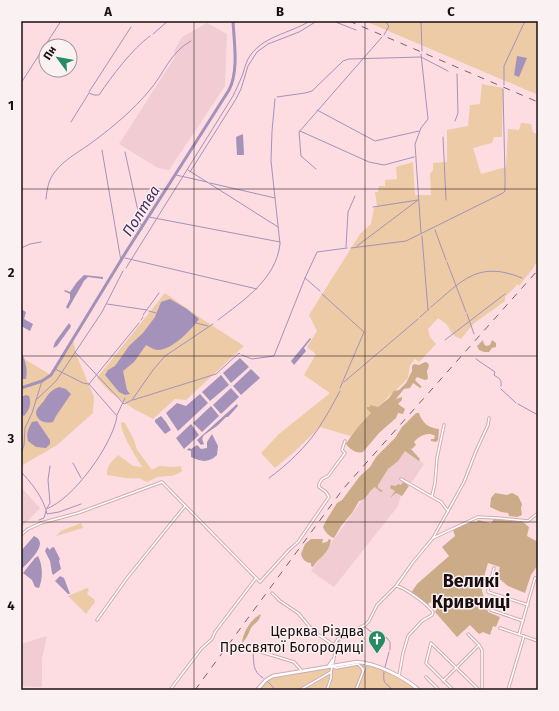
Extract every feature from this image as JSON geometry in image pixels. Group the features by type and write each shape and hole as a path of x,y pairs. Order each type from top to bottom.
{"main road":[{"path":"333,660 334,664 337,665"},
{"path":"328,666 330,666 333,660"},
{"path":"257,690 266,680 273,676 301,670 366,662 399,676 419,690"}],"street":[{"path":"327,690 331,678 335,653 334,645 338,639 365,625 369,621 381,600 396,586 405,572 433,538 468,474 476,451 488,425 489,418"},
{"path":"432,496 435,483 437,458 444,425"},
{"path":"21,535 41,523 78,513 162,482 260,582 298,542 313,518 326,502 329,497 326,492 319,487 319,484 322,479 328,476 345,453 342,450 345,441"},
{"path":"401,479 441,502 448,511"},
{"path":"97,620 127,578 185,506"},
{"path":"433,538 478,517 528,521 538,513"},
{"path":"494,568 488,592 528,605"},
{"path":"170,690 201,650 212,639 215,632 256,578"},
{"path":"519,634 535,578 538,579"},
{"path":"396,586 408,592 433,612 432,615 422,621 408,636 402,653 399,676"},
{"path":"272,593 280,601 298,613 314,632 334,645"},
{"path":"491,610 523,621"},
{"path":"500,628 538,641"},
{"path":"468,634 482,650 482,690"},
{"path":"508,690 524,636"},
{"path":"453,690 426,663 430,644 432,643 479,690"},
{"path":"443,681 479,645"},
{"path":"258,651 294,662 301,670"},
{"path":"356,690 366,662"},
{"path":"332,666 336,668 358,664 363,671"},
{"path":"300,690 331,672"},
{"path":"426,677 439,690"}],"shaded area":[{"path":"365,21 538,21 538,83 536,94"},
{"path":"207,23 227,34 225,86 169,170 158,168 119,144 175,57 174,51 182,37"},
{"path":"517,56 527,58 519,77 514,75"},
{"path":"482,84 503,88 502,137 494,137 492,143 473,148 481,174 506,167 508,129 519,130 521,123 531,124 533,132 538,135 538,259 534,267 519,286 518,284 505,297 505,301 473,324 461,339 454,335 447,325 438,318 428,329 430,337 436,344 419,362 415,359 410,365 408,378 350,436 320,427 275,468 261,453 279,434 330,393 304,375 316,354 307,347 317,331 309,315 360,234 371,224 374,208 377,206 375,192 378,192 379,186 385,186 385,180 397,179 396,167 413,162 415,195 431,195 430,174 433,170 433,163 447,162 447,130 468,126 470,105 480,104"},
{"path":"243,134 244,155 237,155 236,137"},
{"path":"84,275 103,277 103,279 88,277 84,281 68,309 66,307 70,299 70,294 64,291 70,292"},
{"path":"165,293 244,346 186,400 175,399 153,419 134,409 110,392 97,378"},
{"path":"170,299 187,309 199,319 186,334 169,347 158,350 146,345 134,362 123,371 127,390 130,394 125,395 119,392 105,375 108,370 115,366 129,346 143,333 155,317 161,302"},
{"path":"21,309 26,312 24,319 33,324 30,331 21,326"},
{"path":"69,323 71,326 70,328 57,346 53,348 55,342"},
{"path":"310,338 311,339 304,348 306,351 294,365 291,361"},
{"path":"73,340 76,354 94,397 93,413 57,445 21,466 21,357 51,375"},
{"path":"483,340 486,346 490,345 492,340 496,343 496,347 492,348 489,352 479,350 477,346"},
{"path":"21,351 26,365 26,379 21,379"},
{"path":"240,358 249,367 231,383 223,373"},
{"path":"425,362 428,363 429,366 427,371 428,379 425,380 417,377 415,380 422,387 420,388 413,383 410,388 404,389 396,399 402,397 402,400 398,404 405,409 403,414 398,413 396,418 379,433 363,452 356,452 349,448 346,444 358,427 371,413 367,407 370,407 370,405 378,407 389,398 394,391 399,390 406,383 414,364 419,365"},
{"path":"251,369 260,378 241,395 233,386"},
{"path":"221,375 229,385 210,401 202,392"},
{"path":"59,387 66,389 71,394 53,422 43,422 37,416 37,409 53,390"},
{"path":"231,388 239,397 221,414 213,405"},
{"path":"200,394 208,403 178,431 166,413 177,403 186,406"},
{"path":"26,395 29,396 30,404 29,409 24,416 21,414 21,397"},
{"path":"237,404 238,406 228,417 204,435 202,439 204,444 201,445 197,440"},
{"path":"211,406 219,416 202,432 193,423"},
{"path":"416,413 419,413 422,420 426,424 439,429 438,440 436,442 431,441 431,439 434,439 435,436 427,434 416,440 414,442 416,445 412,449 410,448 420,459 419,461 405,451 398,461 388,469 378,485 378,488 383,491 381,492 375,487 364,499 359,501 334,538 331,536 323,527 337,503 342,500 360,476 370,467 376,457 395,438 402,427"},
{"path":"161,416 171,430 165,434 155,422 155,420"},
{"path":"37,421 50,440 50,444 46,448 36,447 28,441 27,438 29,427 32,422"},
{"path":"121,422 125,423 134,440 137,450 152,470 159,466 181,466 182,471 176,475 158,477 147,482 139,478 107,475 108,467 118,455 133,466 142,467 123,433"},
{"path":"191,424 199,435 184,449 176,438"},
{"path":"212,434 218,446 217,455 214,458 205,461 191,457 191,451 187,450 197,445 201,449 207,448 207,442"},
{"path":"405,449 424,464 414,479 402,491 398,506 334,587 311,571 368,492"},
{"path":"403,482 409,486 402,496 396,493 390,498 395,491 390,488 391,485 401,485"},
{"path":"21,487 40,508 21,528"},
{"path":"495,493 507,495 512,493 518,496 522,504 522,515 517,517 509,516 508,513 501,512 490,507 491,498"},
{"path":"494,519 523,522 529,527 527,536 538,542 538,565 531,575 525,593 508,586 497,577 500,567 488,563 481,587 488,612 500,617 496,627 493,626 490,635 483,632 479,634 470,625 457,637 435,612 437,608 430,602 427,605 411,593 417,584 449,556 442,547 455,536 453,530 469,522 477,522 478,520 491,523"},
{"path":"81,523 83,528 56,536 61,531"},
{"path":"34,536 39,539 39,548 21,570 21,551"},
{"path":"311,539 323,539 322,543 327,542 329,539 331,540 326,552 313,567 311,566 311,563 302,558 301,554 305,544"},
{"path":"47,547 50,550 54,547 60,559 61,569 53,575 50,561 45,551"},
{"path":"38,556 42,572 39,588 35,587 32,580 23,573"},
{"path":"60,576 64,578 70,594 68,594 55,581"},
{"path":"87,588 89,590 87,594 94,599 95,602 86,614 68,596"},
{"path":"261,614 259,620 251,628 247,637 242,643 248,626 257,616"},
{"path":"47,636 42,659 42,687 21,686 21,644"},
{"path":"362,664 369,665 391,674 405,681 417,690 260,690 265,683 276,677 325,669 337,669"}],"waterway":[{"path":"21,83 61,21"},
{"path":"153,34 168,21"},
{"name":"Полтва","path":"21,388 42,381 51,375 126,252 229,90 235,65 233,21"},
{"path":"126,268 233,96 248,59 260,45 268,40 310,21"},
{"path":"190,172 236,99 241,89 248,66 257,52 268,44 299,32 317,21"},
{"path":"333,21 356,30"},
{"path":"384,35 389,26 385,21"},
{"path":"421,21 422,51"},
{"path":"504,85 504,66 525,21"},
{"path":"89,92 131,27"},
{"path":"71,122 89,93 99,95 129,55 150,36"},
{"path":"316,169 301,156 299,132 382,37"},
{"path":"46,199 49,182 58,168 68,159 109,130 130,111 154,84 172,57 191,41"},
{"path":"421,54 428,119 421,128 415,144 421,233"},
{"path":"277,97 312,91 343,61 349,59 421,57 448,71"},
{"path":"455,121 458,113 457,74"},
{"path":"351,248 406,241 505,191 503,89"},
{"path":"218,320 257,288 272,268 277,256 280,244 271,161 275,99"},
{"path":"317,110 375,141 419,131"},
{"path":"300,131 369,162 384,165 414,157"},
{"path":"443,137 446,200"},
{"path":"102,150 121,261"},
{"path":"125,152 142,229"},
{"path":"188,170 278,227"},
{"path":"176,175 207,182"},
{"path":"210,183 275,198"},
{"path":"346,247 348,212 355,196"},
{"path":"373,207 418,200"},
{"path":"357,246 418,200"},
{"path":"149,217 280,242"},
{"path":"435,230 446,260"},
{"path":"422,236 428,310"},
{"path":"21,248 30,244 41,242"},
{"path":"242,355 252,359 274,356 317,252 347,248"},
{"path":"125,258 257,289"},
{"path":"447,262 466,312"},
{"path":"36,400 56,381 102,312 123,271"},
{"path":"431,307 462,281 482,272 494,271 507,273 522,278"},
{"path":"305,278 320,291"},
{"path":"143,315 159,293"},
{"path":"322,294 364,332 340,388"},
{"path":"445,340 505,294"},
{"path":"107,304 147,310"},
{"path":"420,317 429,309"},
{"path":"149,311 156,313"},
{"path":"467,314 474,334"},
{"path":"344,382 418,319"},
{"path":"89,384 139,323"},
{"path":"196,323 208,326"},
{"path":"75,352 124,404 132,400 153,370 165,356 213,324"},
{"path":"133,400 216,374 239,353 240,354"},
{"path":"476,359 495,372 494,375 501,380 501,386"},
{"path":"46,509 57,504 68,495 90,470 108,441 114,428 117,416 89,384 83,383 55,369"},
{"path":"21,454 24,445 25,428 32,413 42,381"},
{"path":"501,389 516,403"},
{"path":"269,478 289,462 313,436 340,391"},
{"path":"117,415 125,398"},
{"path":"518,404 538,415"},
{"path":"73,463 81,478"},
{"path":"47,508 50,503 48,480 50,466"},
{"path":"21,472 37,492 47,514 59,512 81,504"},
{"path":"39,520 44,518 46,511"},
{"path":"365,627 374,634 380,634 387,638 390,642 390,650"},
{"path":"340,640 364,628"},
{"path":"335,647 339,641"},
{"path":"253,651 255,670 263,678"},
{"path":"385,667 389,652"},
{"path":"384,671 385,682 393,690"},
{"path":"268,682 276,690"}],"railway":[{"path":"349,21 538,102"},
{"path":"195,690 343,489 538,270"}],"place":[{"name":"Церква Різдва Пресвятої Богородиці","path":"377,654"}],"district":[{"name":"Великі Кривчиці","path":"471,591"}]}
